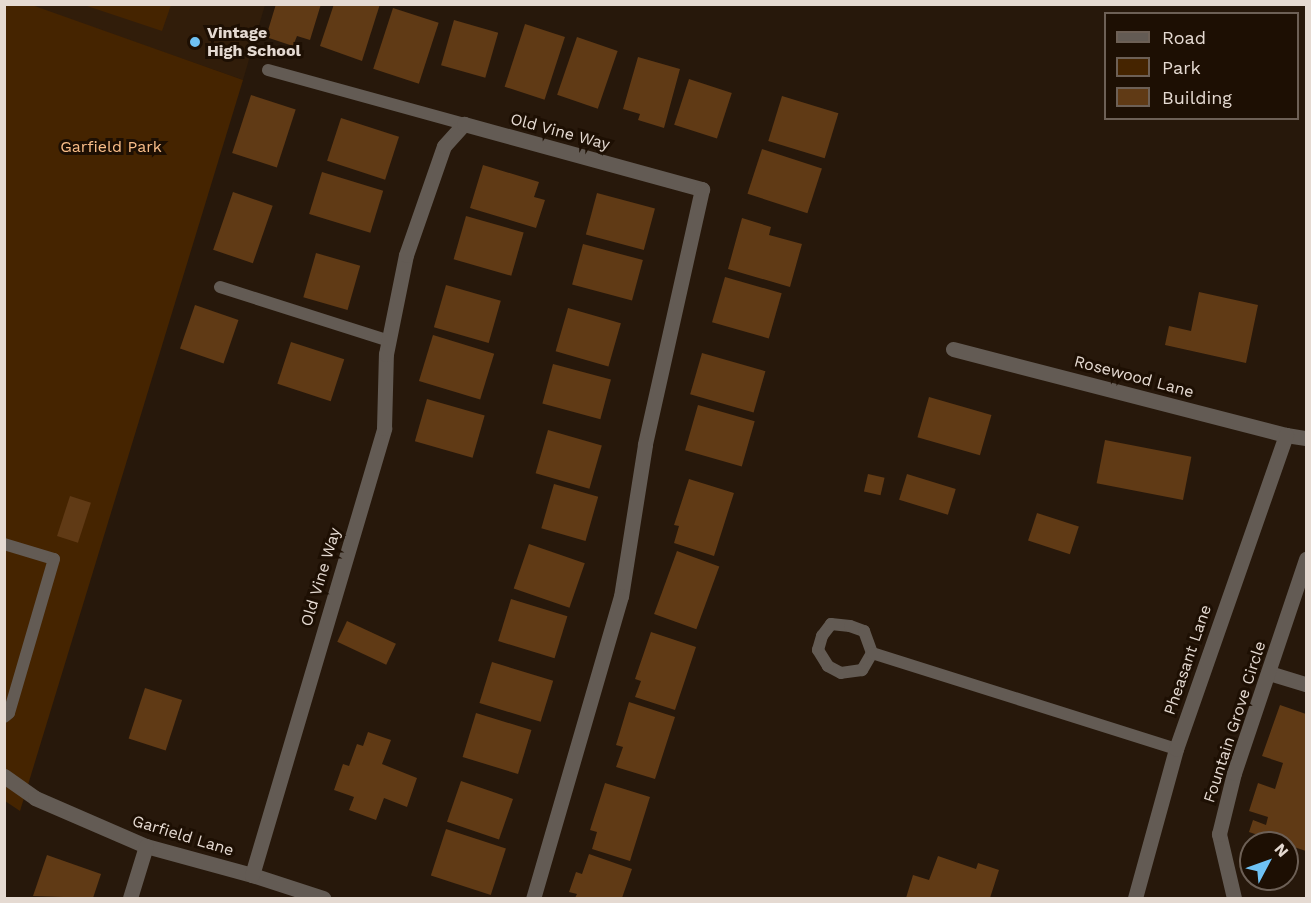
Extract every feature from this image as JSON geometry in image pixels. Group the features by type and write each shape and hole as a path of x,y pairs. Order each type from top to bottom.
{"street":[{"name":"Old Vine Way","path":"252,875 384,428 389,341 405,255 444,146 464,124 702,189 645,446 621,596 533,898"},
{"name":"Rosewood Lane","path":"953,349 1286,435 1306,438"},
{"name":"Pheasant Lane","path":"1135,898 1176,749 1286,435"},
{"name":"Fountain Grove Circle","path":"1234,898 1219,834 1234,772 1306,559"},
{"path":"1269,673 1306,684"},
{"name":"Garfield Lane","path":"4,776 35,798 146,846 252,875 323,898"},
{"path":"130,898 146,846"}],"lane":[{"path":"268,70 464,124"},
{"path":"219,287 389,341"},
{"path":"4,544 54,559 9,712 4,717"},
{"path":"831,624 864,631 872,653 862,670 841,673 828,666 818,650 822,636 831,624"},
{"path":"872,653 1176,749"}],"shaded area":[{"name":"Vintage High School","path":"29,5 265,5 243,80"}],"green space":[{"name":"Garfield Park","path":"29,4 243,80 20,811 5,801 4,5"},
{"path":"84,5 171,5 162,31"}],"building":[{"path":"276,4 321,4 310,40 297,36 293,46 266,37"},
{"path":"334,4 380,4 362,61 320,46"},
{"path":"393,8 439,23 419,84 373,69"},
{"path":"454,20 498,33 485,78 441,65"},
{"path":"525,24 565,37 545,100 505,87"},
{"path":"577,37 618,51 598,109 557,95"},
{"path":"638,57 680,69 664,128 638,120 640,114 623,109"},
{"path":"689,79 732,93 717,139 674,125"},
{"path":"251,95 296,110 277,168 232,153"},
{"path":"782,96 838,113 825,158 768,141"},
{"path":"341,118 399,137 385,180 327,161"},
{"path":"762,149 822,168 807,213 747,194"},
{"path":"483,165 539,182 534,197 545,200 536,228 470,208"},
{"path":"322,172 383,191 370,233 309,214"},
{"path":"233,192 273,206 253,263 213,250"},
{"path":"597,193 655,209 644,250 586,235"},
{"path":"466,216 524,233 511,276 454,259"},
{"path":"742,218 771,227 769,235 802,244 790,287 728,269"},
{"path":"583,244 643,260 632,301 572,285"},
{"path":"316,253 360,266 348,310 303,297"},
{"path":"725,277 782,293 769,338 712,322"},
{"path":"446,285 501,301 489,343 434,327"},
{"path":"1199,292 1258,305 1246,363 1165,345 1169,326 1191,331"},
{"path":"195,305 238,320 224,363 180,348"},
{"path":"568,308 621,323 608,366 556,351"},
{"path":"433,335 494,354 480,400 419,381"},
{"path":"291,342 344,359 331,401 277,384"},
{"path":"702,353 765,371 754,413 690,394"},
{"path":"553,364 611,380 600,419 542,404"},
{"path":"929,397 991,415 980,455 917,437"},
{"path":"427,399 485,416 473,458 415,441"},
{"path":"698,405 755,421 742,466 685,450"},
{"path":"548,430 602,445 589,489 536,473"},
{"path":"1105,440 1191,457 1183,500 1097,483"},
{"path":"868,474 885,478 881,495 864,492"},
{"path":"907,474 956,489 948,515 899,500"},
{"path":"689,479 734,493 714,556 674,543 679,526 674,525"},
{"path":"554,484 598,497 586,541 541,528"},
{"path":"70,496 91,503 78,543 57,536"},
{"path":"1037,513 1079,527 1070,554 1028,541"},
{"path":"529,544 585,563 569,608 514,588"},
{"path":"677,551 719,566 696,629 654,614"},
{"path":"511,599 567,616 555,658 498,641"},
{"path":"347,621 396,644 386,665 337,642"},
{"path":"651,632 696,647 675,710 635,697 641,681 635,679"},
{"path":"492,662 553,681 541,722 479,703"},
{"path":"145,688 182,700 166,750 129,738"},
{"path":"629,702 675,717 655,779 616,767 623,747 616,745"},
{"path":"1280,705 1306,714 1306,851 1299,849 1299,831 1249,831 1253,820 1266,825 1268,817 1249,811 1258,783 1275,789 1283,763 1262,756"},
{"path":"476,713 531,730 518,774 463,757"},
{"path":"368,732 391,740 382,764 417,778 407,807 384,798 376,820 349,810 354,797 334,790 343,764 349,766 357,744 363,746"},
{"path":"461,781 513,799 499,840 447,822"},
{"path":"605,783 650,797 630,861 592,849 597,832 590,830"},
{"path":"446,829 506,848 491,895 431,876"},
{"path":"589,854 632,869 622,898 575,898 577,894 569,892 576,872 582,874"},
{"path":"47,855 101,874 93,898 33,896"},
{"path":"938,856 976,869 978,863 999,870 990,898 906,898 913,875 929,880"}],"place":[{"name":"Vintage High School","path":"195,42"}]}
